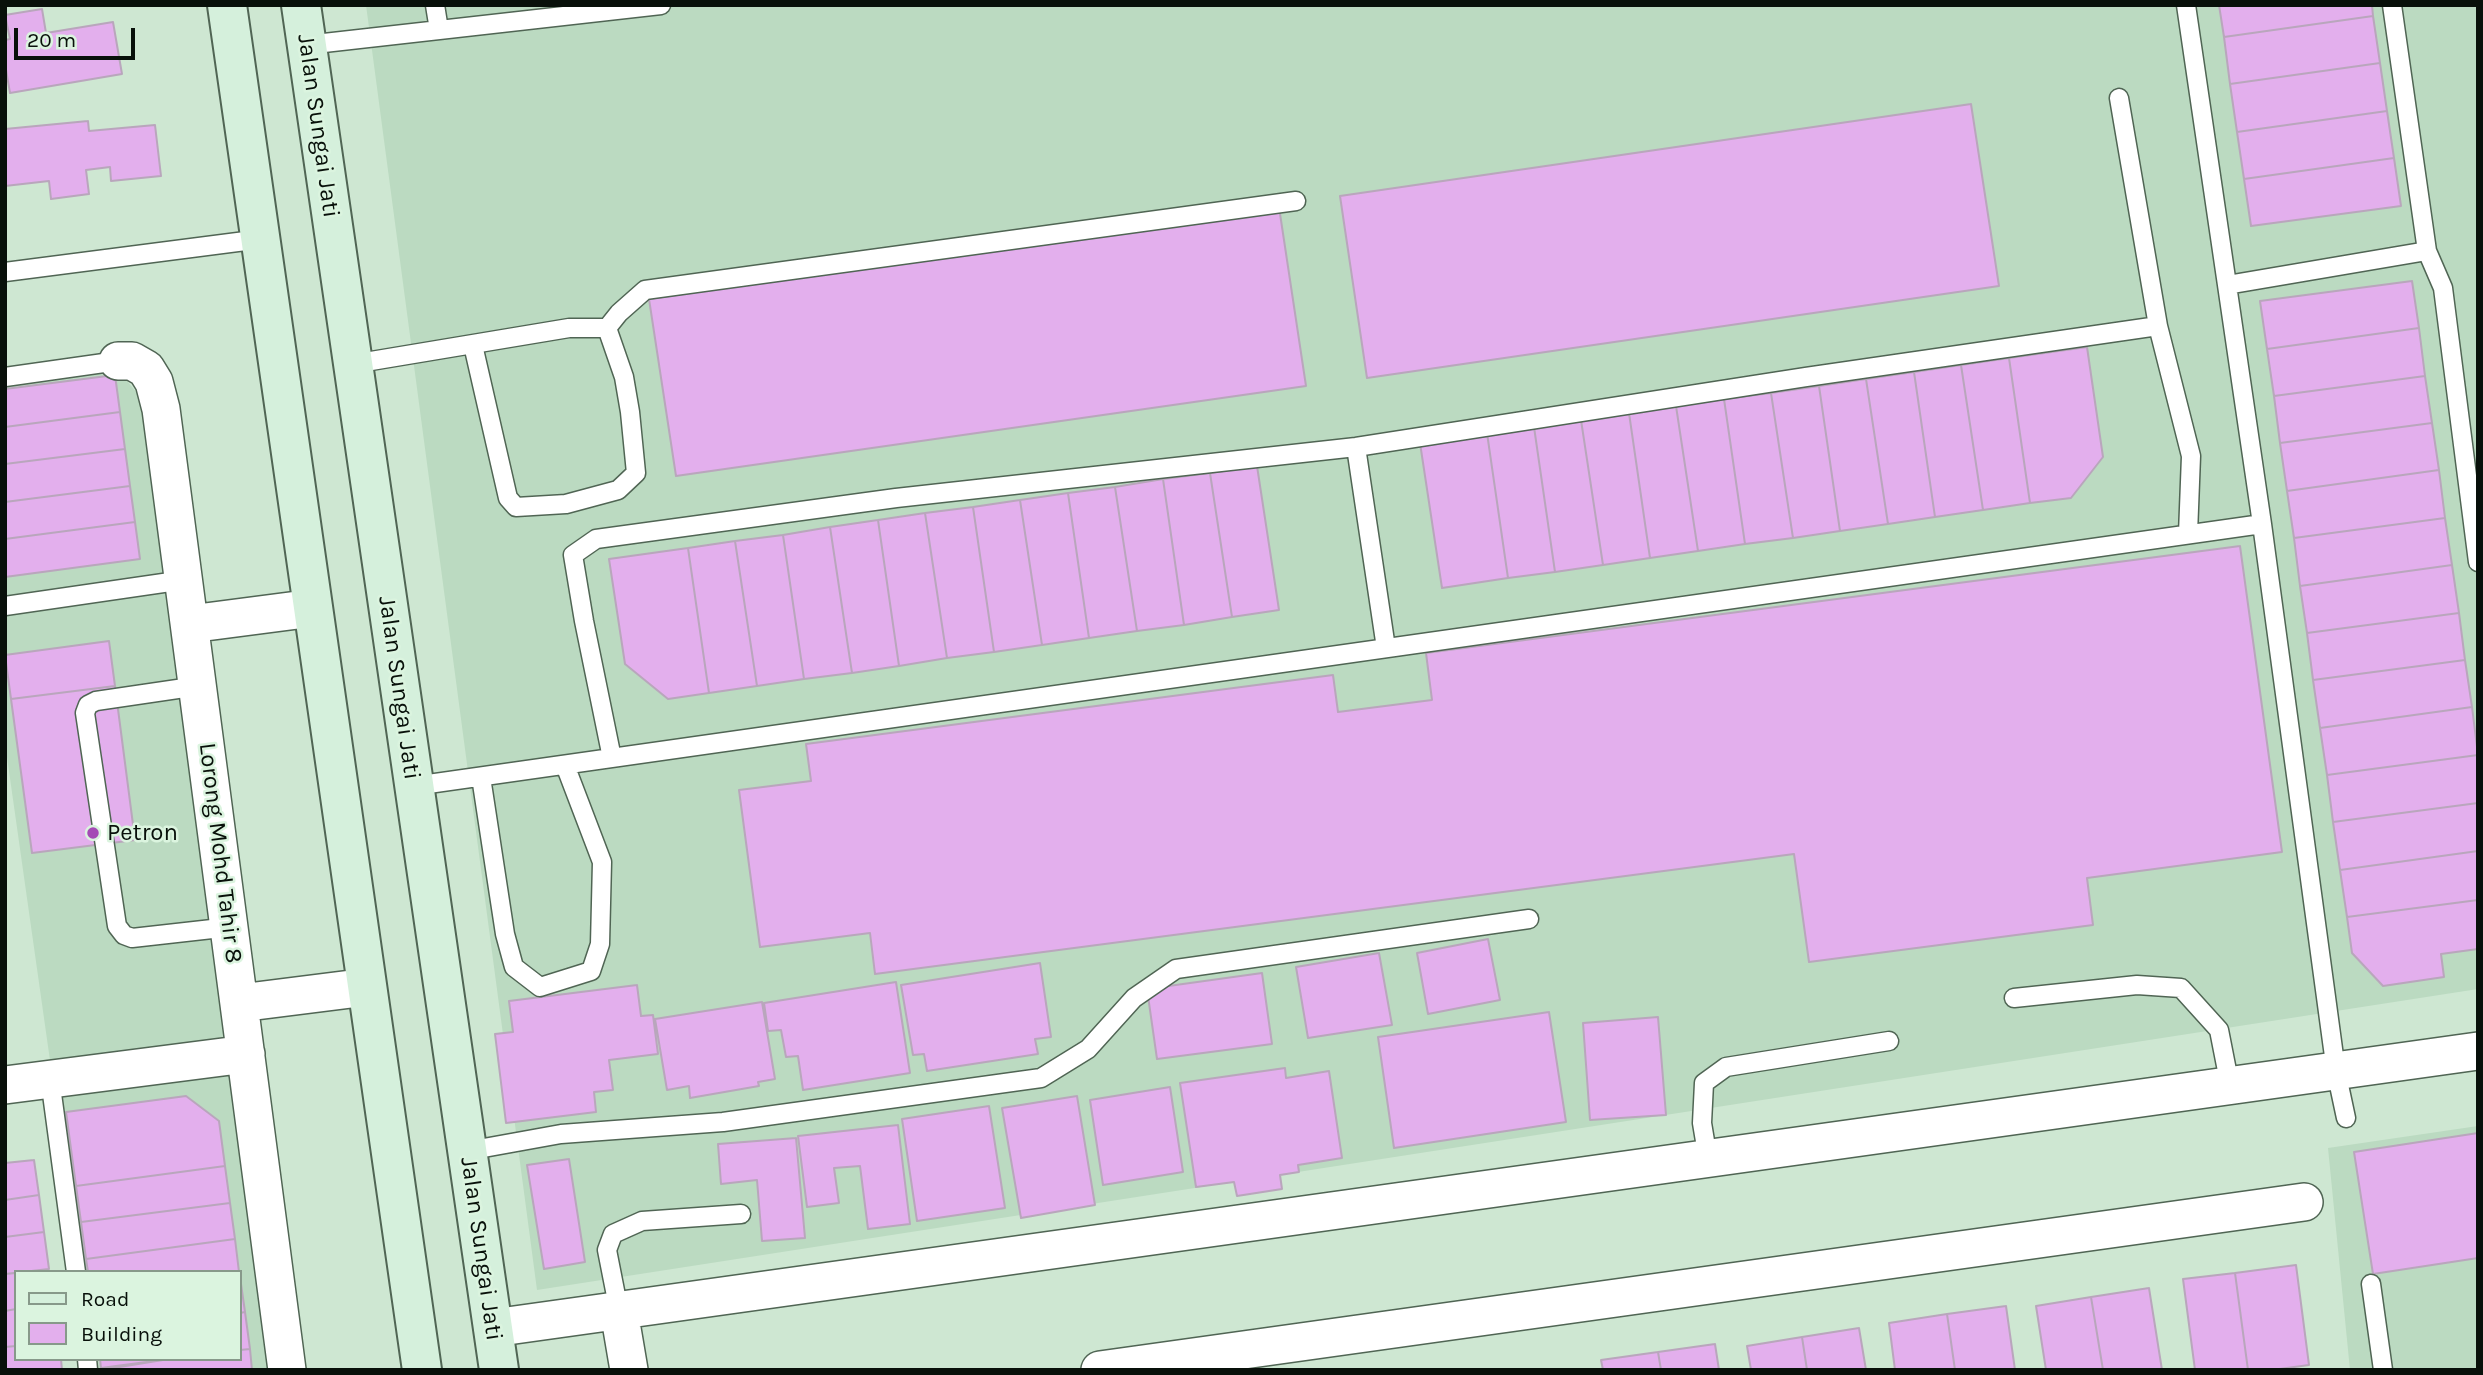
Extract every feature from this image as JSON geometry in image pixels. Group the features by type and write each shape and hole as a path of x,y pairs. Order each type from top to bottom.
{"main road":[{"path":"227,5 422,1370"},
{"name":"Jalan Sungai Jati","path":"301,5 499,1370"}],"street":[{"name":"Lorong Mohd Tahir 8","path":"118,361 132,361 146,369 154,382 161,409 288,1370"},
{"path":"190,624 313,608"},
{"path":"240,1003 368,987"},
{"path":"493,1328 2478,1051"},
{"path":"5,1085 246,1054"},
{"path":"1100,1370 2304,1202"},
{"path":"619,1311 629,1370"}],"lane":[{"path":"435,5 439,30"},
{"path":"306,45 439,30 570,10 661,5"},
{"path":"2186,5 2262,524 2336,1071 2346,1118"},
{"path":"2392,5 2427,251 2444,288 2478,562"},
{"path":"2119,98 2158,326 2191,456 2188,534"},
{"path":"607,328 619,313 645,290 1296,201"},
{"path":"5,272 261,239"},
{"path":"2227,285 2427,251"},
{"path":"612,758 573,555 596,539 896,498 1356,447 2158,326"},
{"path":"353,365 569,328 607,328"},
{"path":"473,345 508,498 516,507 566,504 618,490 636,473 624,377 607,328"},
{"path":"5,377 118,361"},
{"path":"1356,447 1386,648"},
{"path":"414,786 2262,524"},
{"path":"5,606 184,580"},
{"path":"198,686 96,701 89,705 85,713 117,926 124,935 132,938 230,927"},
{"path":"481,777 505,934 514,967 540,987 591,971 600,944 602,862 565,765"},
{"path":"467,1150 562,1134 723,1122 1041,1078 1088,1049 1134,998 1176,969 1530,919"},
{"path":"2014,998 2137,985 2181,988 2219,1030 2230,1086"},
{"path":"1708,1159 1702,1123 1704,1083 1726,1068 1889,1041"},
{"path":"50,1079 76,1270"},
{"path":"619,1311 607,1250 613,1234 642,1221 741,1214"},
{"path":"2371,1284 2383,1370"}],"shaded area":[{"path":"366,5 2478,5 2478,989 537,1290"},
{"path":"119,371 141,398 271,1370 94,1370 93,1361 242,1361 242,1270 80,1270 5,743 5,385"},
{"path":"2478,1126 2478,1370 2350,1370 2328,1148"}],"building":[{"path":"2219,5 2372,5 2373,16 2224,37"},
{"path":"42,9 46,33 113,22 122,74 10,93 5,64 5,40 10,39 5,15"},
{"path":"2373,16 2380,63 2230,84 2224,37"},
{"path":"2380,63 2387,111 2237,132 2230,84"},
{"path":"1971,104 1999,286 1367,378 1340,196"},
{"path":"2387,111 2394,158 2244,179 2237,132"},
{"path":"88,121 89,131 155,125 161,176 111,181 110,167 86,170 89,194 51,199 49,181 5,186 5,129"},
{"path":"2394,158 2401,206 2251,226 2244,179"},
{"path":"1279,207 1306,386 676,476 649,299"},
{"path":"2412,281 2419,328 2267,349 2260,301"},
{"path":"2419,328 2425,376 2274,396 2267,349"},
{"path":"2087,347 2103,457 2071,498 2030,503 2009,358"},
{"path":"2009,358 2030,503 1983,510 1961,365"},
{"path":"1961,365 1983,510 1935,517 1914,372"},
{"path":"1914,372 1935,517 1888,524 1866,379"},
{"path":"115,375 120,412 5,427 5,389"},
{"path":"2425,376 2432,423 2280,443 2274,396"},
{"path":"1866,379 1888,524 1840,531 1819,386"},
{"path":"1819,386 1840,531 1793,538 1771,393"},
{"path":"1771,393 1793,538 1745,544 1724,399"},
{"path":"1724,399 1745,544 1698,551 1676,406"},
{"path":"1676,406 1698,551 1650,558 1629,413"},
{"path":"120,412 125,449 5,464 5,427"},
{"path":"1629,413 1650,558 1603,565 1581,420"},
{"path":"1581,420 1603,565 1555,572 1534,427"},
{"path":"2432,423 2439,470 2287,491 2280,443"},
{"path":"1534,427 1555,572 1508,578 1487,433"},
{"path":"1487,433 1508,578 1442,588 1420,443"},
{"path":"125,449 130,486 5,502 5,464"},
{"path":"1257,466 1279,610 1232,617 1210,473"},
{"path":"2439,470 2445,518 2294,538 2287,491"},
{"path":"1210,473 1232,617 1184,625 1163,479"},
{"path":"1163,479 1184,625 1137,631 1115,487"},
{"path":"130,486 135,522 5,539 5,502"},
{"path":"1115,487 1137,631 1089,638 1068,493"},
{"path":"1068,493 1089,638 1042,645 1020,500"},
{"path":"1020,500 1042,645 994,652 973,507"},
{"path":"973,507 994,652 947,658 925,513"},
{"path":"925,513 947,658 899,666 878,520"},
{"path":"2445,518 2452,565 2300,586 2294,538"},
{"path":"878,520 899,666 852,673 830,527"},
{"path":"135,522 140,559 5,577 5,539"},
{"path":"830,527 852,673 804,679 783,535"},
{"path":"783,535 804,679 757,686 735,541"},
{"path":"735,541 757,686 709,693 688,548"},
{"path":"2240,546 2282,852 2087,878 2093,925 1809,962 1794,854 875,974 870,933 760,947 739,790 811,781 806,744 1333,675 1338,712 1432,700 1426,653"},
{"path":"688,548 709,693 668,699 625,664 609,559"},
{"path":"2452,565 2459,613 2307,633 2300,586"},
{"path":"2459,613 2465,660 2313,680 2307,633"},
{"path":"109,641 115,686 11,699 5,655"},
{"path":"2465,660 2472,707 2320,728 2313,680"},
{"path":"115,686 135,840 32,853 11,699"},
{"path":"2472,707 2478,755 2327,775 2320,728"},
{"path":"2478,755 2478,803 2333,822 2327,775"},
{"path":"2478,803 2478,851 2340,870 2333,822"},
{"path":"2478,851 2478,900 2347,917 2340,870"},
{"path":"2478,900 2478,949 2441,954 2444,977 2383,986 2352,953 2347,917"},
{"path":"1488,939 1500,1000 1428,1014 1417,953"},
{"path":"1379,953 1392,1025 1308,1038 1296,967"},
{"path":"1040,963 1051,1037 1035,1039 1038,1054 927,1071 924,1054 913,1055 901,985"},
{"path":"1262,973 1272,1044 1157,1059 1147,989"},
{"path":"896,982 910,1073 803,1090 798,1056 786,1057 781,1030 768,1031 764,1003"},
{"path":"637,985 641,1016 653,1015 658,1054 609,1060 613,1090 594,1092 596,1112 506,1123 495,1034 513,1032 509,1001"},
{"path":"762,1002 775,1079 758,1082 759,1086 690,1098 689,1086 667,1090 655,1019"},
{"path":"1549,1012 1566,1122 1394,1148 1378,1037"},
{"path":"1658,1017 1666,1115 1590,1120 1583,1023"},
{"path":"1285,1068 1286,1078 1329,1071 1342,1158 1298,1165 1299,1172 1280,1175 1282,1189 1237,1196 1234,1182 1196,1187 1180,1083"},
{"path":"1170,1087 1183,1172 1103,1185 1090,1100"},
{"path":"186,1096 219,1121 225,1166 76,1186 66,1112"},
{"path":"1077,1096 1095,1205 1021,1218 1002,1108"},
{"path":"989,1106 1005,1208 917,1221 902,1119"},
{"path":"898,1125 910,1224 868,1229 860,1166 834,1168 839,1203 807,1207 798,1136"},
{"path":"2478,1133 2478,1258 2373,1274 2354,1152"},
{"path":"796,1138 805,1238 762,1241 757,1180 721,1184 718,1144"},
{"path":"569,1159 585,1262 544,1269 527,1165"},
{"path":"34,1160 39,1195 5,1200 5,1163"},
{"path":"225,1166 230,1203 81,1222 76,1186"},
{"path":"39,1195 44,1232 5,1237 5,1200"},
{"path":"230,1203 235,1239 86,1259 81,1222"},
{"path":"44,1232 49,1269 14,1270 14,1273 5,1274 5,1237"},
{"path":"235,1239 239,1270 88,1270 86,1259"},
{"path":"2296,1265 2309,1365 2248,1370 2235,1273"},
{"path":"14,1273 14,1309 5,1311 5,1274"},
{"path":"2235,1273 2248,1370 2195,1370 2183,1279"},
{"path":"2149,1288 2162,1370 2103,1370 2091,1297"},
{"path":"242,1291 245,1312 242,1313"},
{"path":"2091,1297 2103,1370 2046,1370 2036,1306"},
{"path":"2006,1306 2015,1370 1955,1370 1947,1314"},
{"path":"14,1309 14,1346 5,1347 5,1311"},
{"path":"245,1312 250,1349 242,1350 242,1313"},
{"path":"1947,1314 1955,1370 1895,1370 1889,1323"},
{"path":"1859,1328 1866,1370 1807,1370 1802,1337"},
{"path":"1802,1337 1807,1370 1751,1370 1747,1346"},
{"path":"1715,1344 1719,1370 1661,1370 1658,1352"},
{"path":"14,1346 14,1361 61,1361 62,1370 5,1370 5,1347"},
{"path":"250,1349 252,1370 101,1370 157,1361 242,1361 242,1350"},
{"path":"1658,1352 1661,1370 1603,1370 1601,1360"},
{"path":"100,1361 154,1361 101,1368"}],"place":[{"name":"Petron","path":"93,833"}]}
